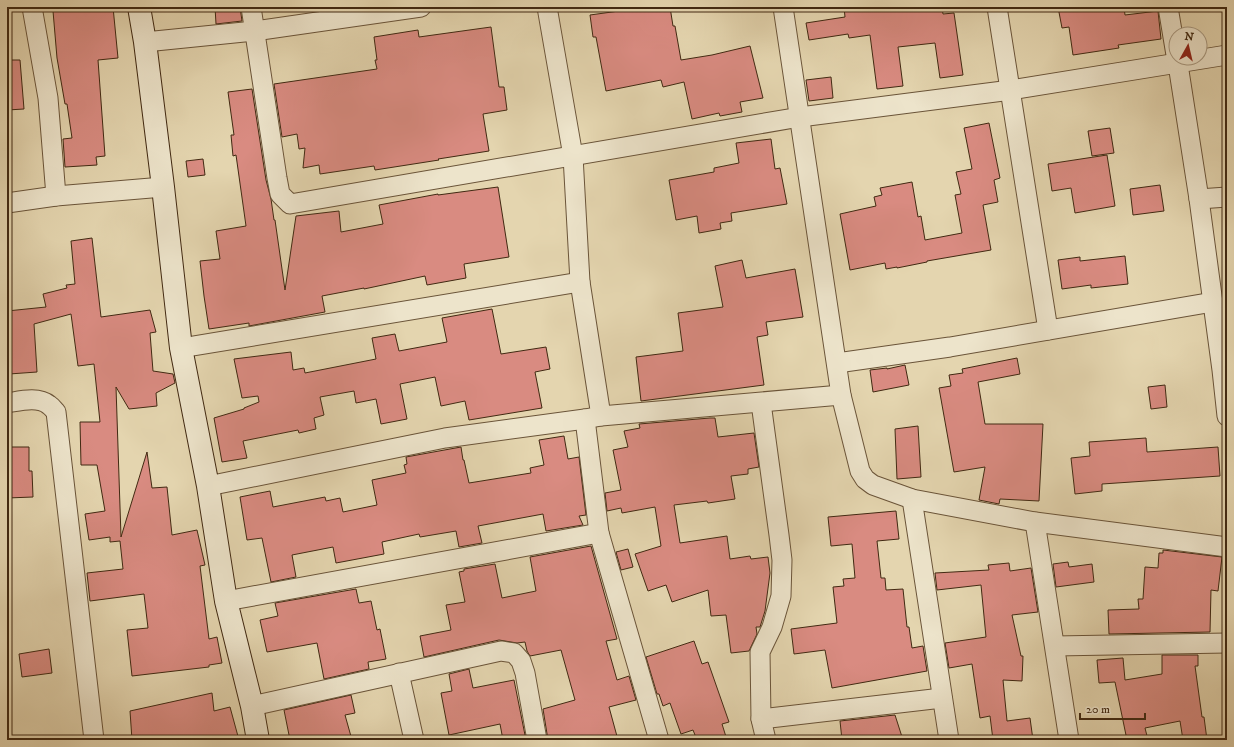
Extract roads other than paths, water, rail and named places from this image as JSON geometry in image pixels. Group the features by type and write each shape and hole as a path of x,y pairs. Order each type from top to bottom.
{"street":[{"path":"32,7 48,98 56,196"},
{"path":"139,7 145,42 163,187 181,348 208,486 226,601 252,706 258,740"},
{"path":"251,7 278,184 280,194 290,204 800,117 1011,90 1168,61"},
{"path":"145,42 254,31 421,7"},
{"path":"548,7 573,156 580,282 593,418 599,533 659,740"},
{"path":"783,7 841,395 860,471 865,479 873,485 912,499 1035,522 1227,547"},
{"path":"997,7 1048,330"},
{"path":"1168,7 1171,26"},
{"path":"1208,57 1227,55"},
{"path":"1178,66 1199,199 1213,302 1225,369 1227,416"},
{"path":"7,203 56,196 163,187"},
{"path":"1199,199 1227,197"},
{"path":"181,348 580,282"},
{"path":"837,363 950,347 1213,302"},
{"path":"208,486 445,438 593,418 841,395"},
{"path":"7,403 25,400 42,401 49,404 56,412 94,740"},
{"path":"761,402 780,535 782,567 781,596 772,627 760,652 761,719 766,740"},
{"path":"912,499 949,740"},
{"path":"1035,522 1069,740"},
{"path":"226,601 599,533"},
{"path":"1055,646 1227,643"},
{"path":"252,706 501,651 514,653 521,661 525,673 537,740"},
{"path":"399,673 414,740"},
{"path":"761,719 942,698"}]}
